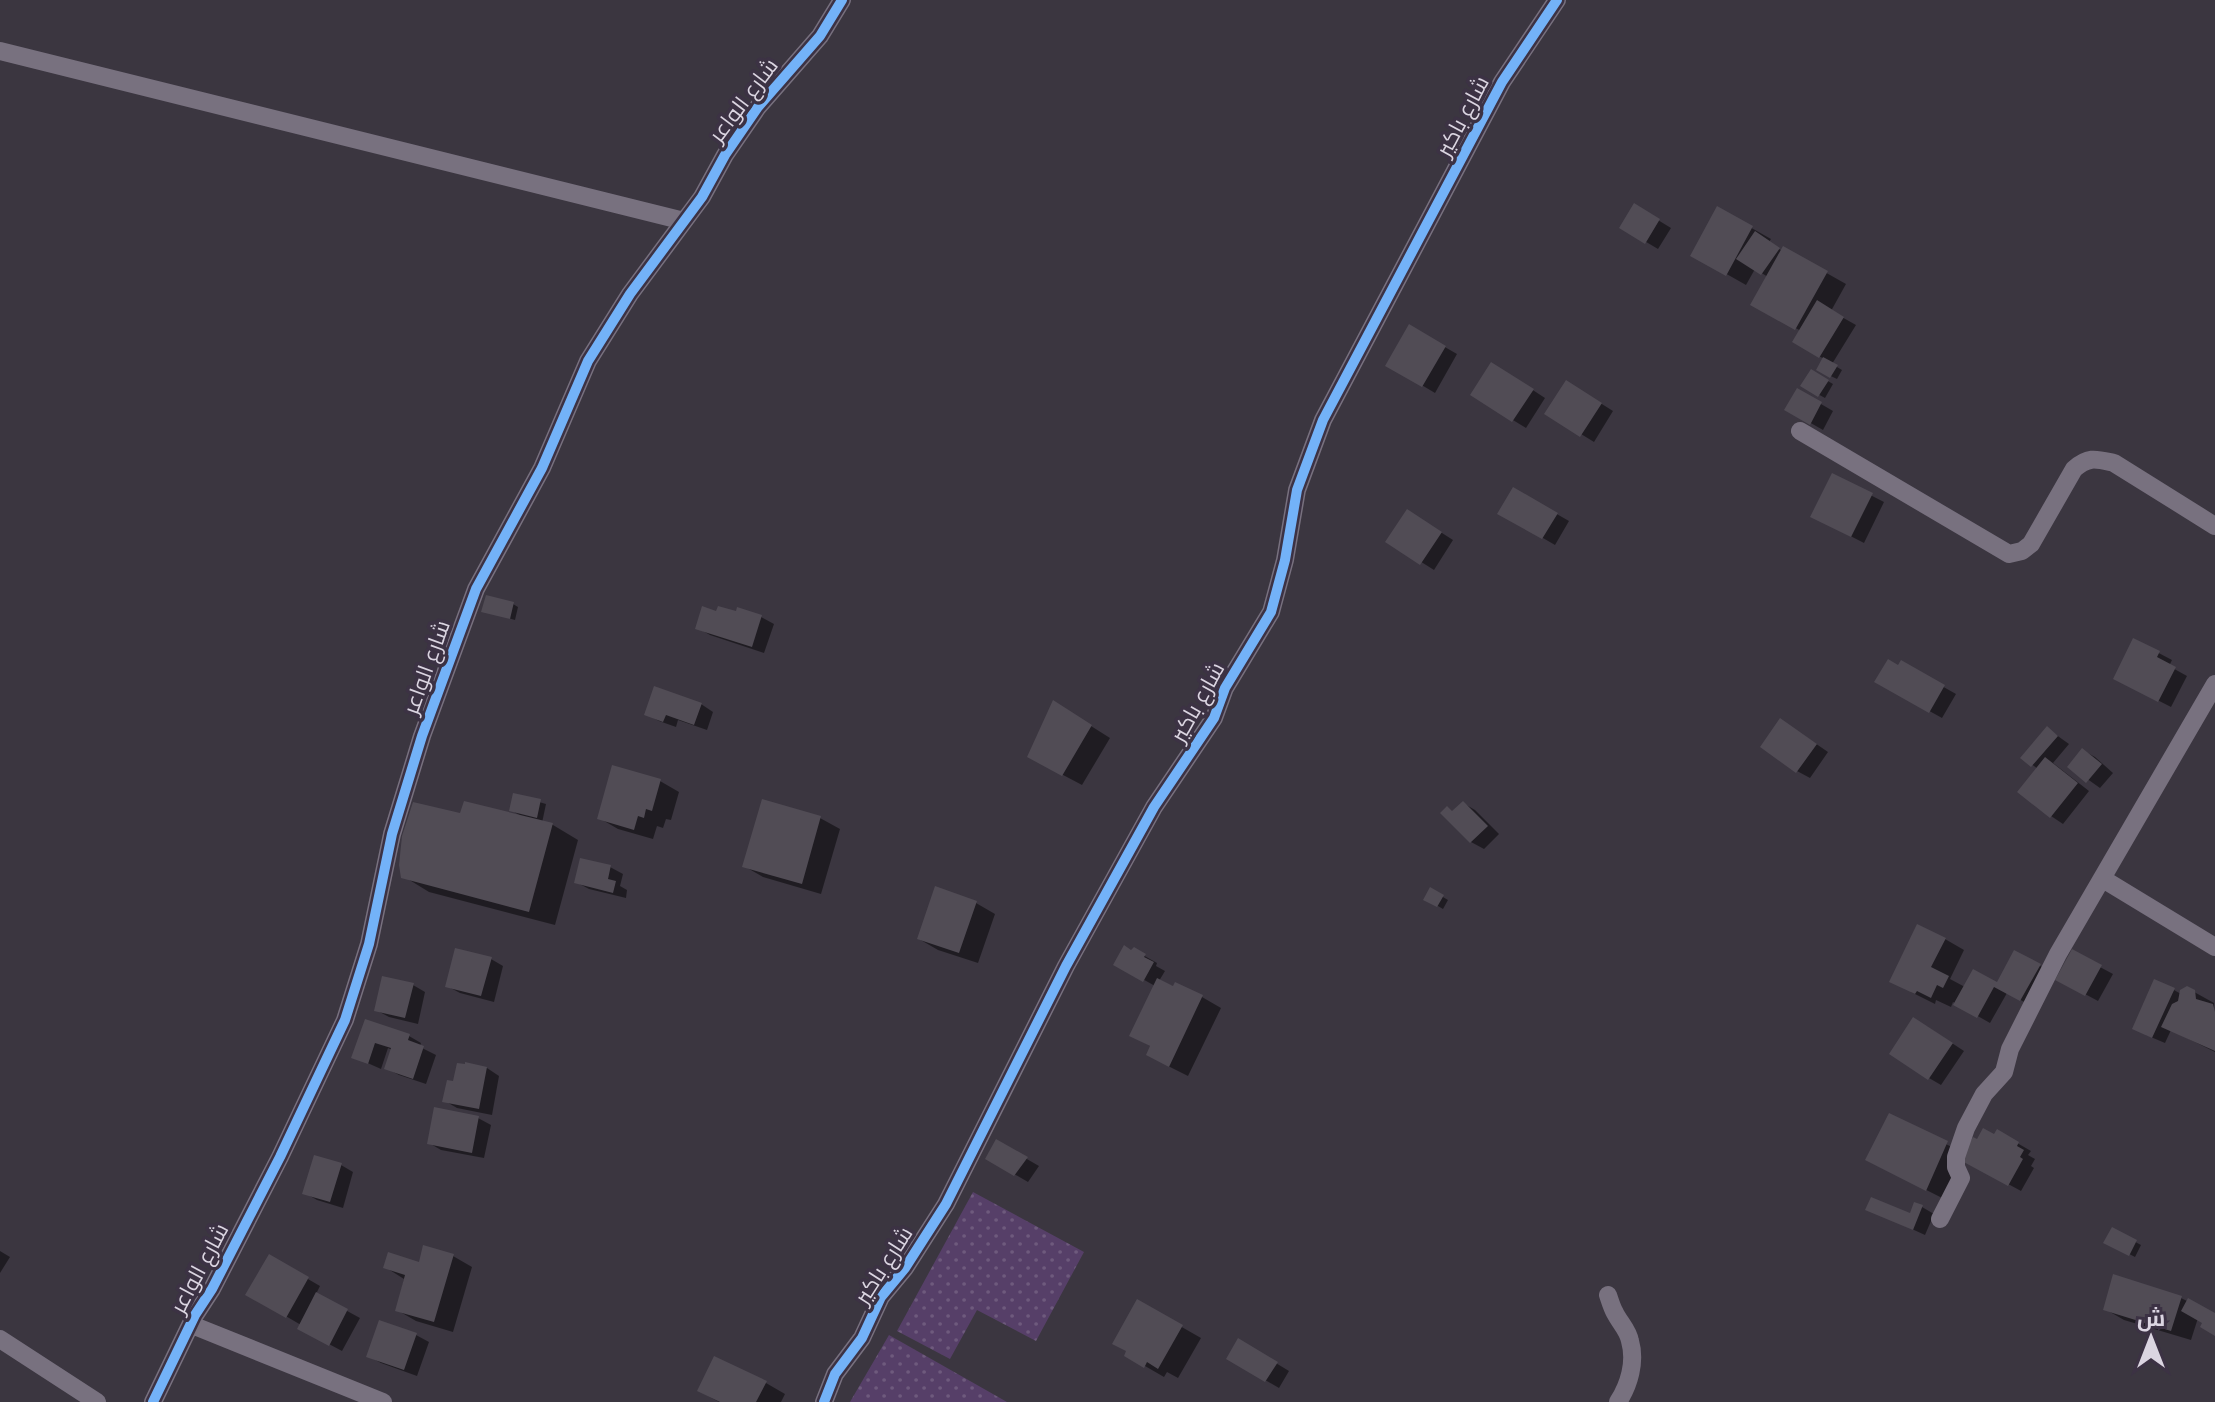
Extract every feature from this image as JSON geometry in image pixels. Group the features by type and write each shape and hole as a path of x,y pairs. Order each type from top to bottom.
{"street":[{"name":"شارع الواعر","path":"153,1402 195,1315 212,1289 280,1157 345,1020 369,944 392,834 414,760 476,589 542,468 588,361 630,294 702,197 725,155 758,107 820,36 842,0"},
{"name":"شارع باكير","path":"824,1402 835,1374 862,1338 881,1297 905,1268 946,1204 1066,966 1154,807 1214,718 1225,688 1271,612 1285,560 1297,490 1323,420 1502,82 1557,0"},
{"path":"0,51 684,221"},
{"path":"1800,431 2009,554 2022,551 2031,544 2074,469 2084,460 2114,463 2215,526"},
{"path":"1940,1219 1961,1178 1956,1157 1966,1128 1984,1094 2004,1072 2010,1049 2058,954 2215,684"},
{"path":"2103,879 2215,947"},
{"path":"1608,1295 1630,1340 1632,1358 1628,1387 1618,1402"},
{"path":"192,1325 383,1402"},
{"path":"0,1339 97,1402"}],"shaded area":[{"path":"973,1192 1084,1252 1036,1341 977,1310 950,1359 897,1331"},
{"path":"889,1335 1007,1402 850,1402"}],"building":[{"path":"1634,203 1660,219 1645,244 1619,228"},
{"path":"1717,206 1753,226 1726,276 1690,256"},
{"path":"1755,231 1780,248 1761,275 1736,259"},
{"path":"1783,246 1828,271 1795,330 1750,305"},
{"path":"1817,300 1844,317 1819,358 1792,342"},
{"path":"1409,324 1446,346 1422,387 1385,366"},
{"path":"1823,357 1838,365 1830,378 1816,370"},
{"path":"1491,362 1534,389 1512,422 1470,395"},
{"path":"1811,369 1829,380 1818,397 1800,386"},
{"path":"1566,380 1602,403 1580,437 1544,414"},
{"path":"1797,388 1822,402 1810,425 1784,410"},
{"path":"1832,473 1873,493 1851,537 1810,517"},
{"path":"1513,487 1558,513 1542,539 1497,514"},
{"path":"1407,509 1442,532 1420,565 1385,542"},
{"path":"486,595 514,602 510,619 481,612"},
{"path":"702,606 716,611 718,606 736,611 737,607 762,615 752,647 695,629"},
{"path":"2133,638 2160,651 2157,657 2176,667 2158,702 2113,679"},
{"path":"1888,659 1898,665 1901,660 1945,685 1929,713 1874,682"},
{"path":"654,686 702,703 694,725 666,715 663,722 644,715"},
{"path":"1053,700 1092,725 1062,776 1027,757"},
{"path":"1780,718 1817,744 1796,773 1760,747"},
{"path":"2047,726 2058,736 2031,767 2020,758"},
{"path":"2082,748 2102,764 2086,783 2067,767"},
{"path":"2045,757 2078,783 2050,818 2017,792"},
{"path":"612,765 661,779 652,811 646,809 644,818 638,816 634,830 597,819"},
{"path":"513,793 541,799 537,818 509,811"},
{"path":"762,799 821,816 802,884 742,867"},
{"path":"464,801 553,823 529,912 401,878 402,836 413,802 460,813"},
{"path":"1463,801 1488,826 1470,843 1440,813 1447,806 1452,811"},
{"path":"580,858 611,865 608,879 616,881 613,893 574,883"},
{"path":"935,886 977,901 959,953 917,939"},
{"path":"1430,887 1444,895 1437,907 1423,900"},
{"path":"1917,924 1946,938 1931,967 1949,976 1943,988 1937,985 1931,998 1889,982"},
{"path":"1124,945 1131,950 1134,947 1154,962 1143,982 1113,965"},
{"path":"455,948 492,957 481,996 445,987"},
{"path":"2072,949 2102,965 2085,996 2055,980"},
{"path":"2014,950 2041,964 2020,1001 1994,987 1977,1018 1953,1005 1973,969 1997,982"},
{"path":"382,976 414,983 405,1018 374,1011"},
{"path":"1157,978 1173,986 1175,982 1203,995 1169,1067 1146,1055 1150,1046 1129,1036"},
{"path":"2154,979 2175,988 2152,1038 2132,1029"},
{"path":"2187,986 2195,990 2196,999 2213,1004 2215,1051 2161,1027 2172,1004 2178,1001 2180,990"},
{"path":"1913,1017 1953,1043 1928,1080 1889,1054"},
{"path":"365,1019 410,1034 408,1040 424,1046 413,1079 384,1069 391,1048 375,1043 368,1064 351,1058"},
{"path":"457,1063 487,1067 479,1109 442,1102 447,1080 453,1081"},
{"path":"434,1107 479,1116 472,1153 427,1144"},
{"path":"1889,1113 1948,1141 1926,1191 1865,1160"},
{"path":"1983,1128 1994,1134 1997,1129 2019,1142 2017,1146 2024,1150 2020,1157 2023,1159 2008,1186 1960,1160 1973,1137 1977,1139"},
{"path":"996,1139 1028,1157 1014,1176 985,1159"},
{"path":"314,1155 342,1163 330,1202 302,1194"},
{"path":"1871,1197 1910,1213 1914,1202 1923,1205 1913,1230 1865,1210"},
{"path":"2112,1227 2137,1240 2129,1256 2103,1243"},
{"path":"423,1245 454,1254 434,1322 395,1311 405,1275 383,1268 388,1252 419,1262"},
{"path":"269,1254 309,1277 286,1318 245,1295"},
{"path":"2113,1274 2182,1296 2171,1331 2103,1310"},
{"path":"316,1292 348,1309 329,1346 297,1329"},
{"path":"2188,1298 2215,1313 2215,1336 2200,1327 2202,1323 2181,1311"},
{"path":"1137,1299 1183,1325 1158,1369 1147,1362 1144,1368 1124,1356 1126,1351 1112,1344"},
{"path":"379,1320 417,1333 404,1370 366,1357"},
{"path":"1238,1338 1278,1362 1265,1382 1226,1359"},
{"path":"714,1356 767,1381 756,1402 720,1402 697,1391"}],"cycle path":[{"path":"153,1402 195,1315 212,1289 280,1157 345,1020 369,944 392,834 422,736 476,589 542,468 588,361 630,294 702,197 725,155 758,107 820,36 842,0"},
{"path":"824,1402 835,1374 862,1338 881,1297 905,1268 946,1204 1066,966 1154,807 1214,718 1225,688 1271,612 1285,560 1297,490 1323,420 1502,82 1557,0"}]}
